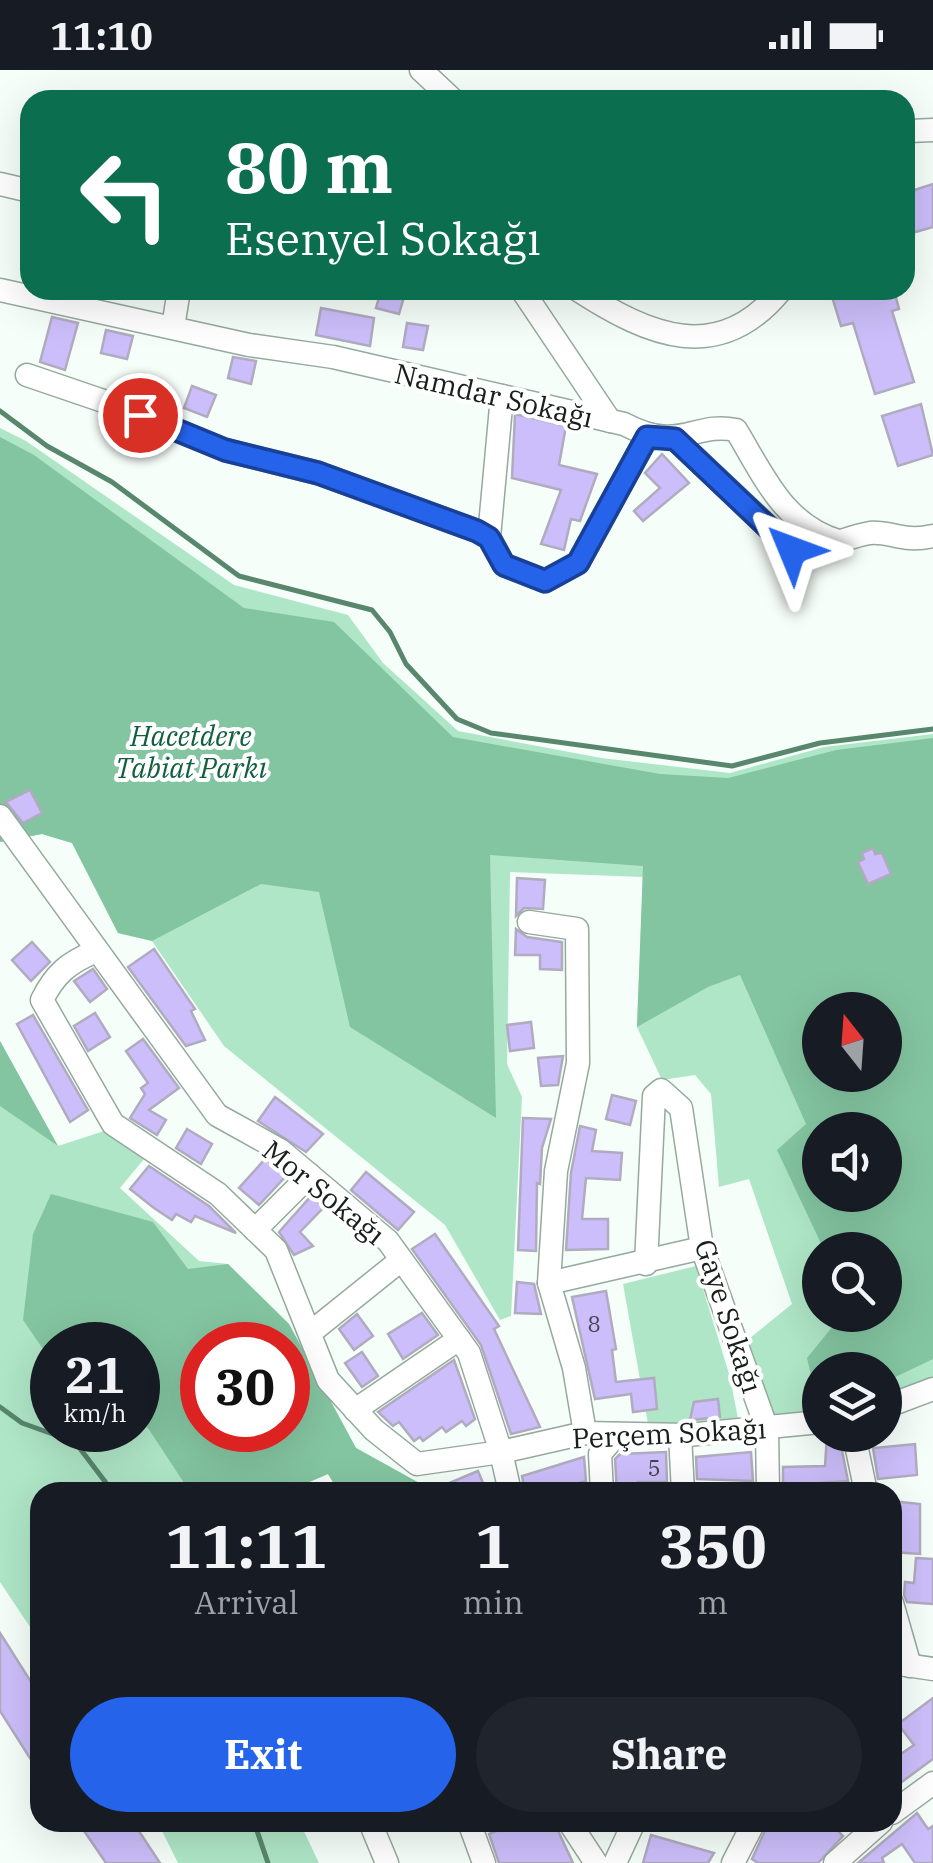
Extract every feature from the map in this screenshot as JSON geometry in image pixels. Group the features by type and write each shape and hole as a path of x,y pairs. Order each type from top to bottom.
{"street":[{"path":"422,70 443,90"},
{"name":"Namdar Sokağı","path":"47,300 502,396 610,421 647,437 675,439 724,428 736,430 781,503 809,532 838,542"},
{"path":"173,327 177,300"},
{"path":"529,300 610,421"},
{"path":"598,300 664,334 698,338 731,331 762,313 773,300"},
{"path":"28,376 112,404 225,450 318,473 489,538"},
{"path":"502,396 489,538 504,565 545,581 578,563 647,437"},
{"path":"675,439 792,550 808,552 875,532 904,541 933,536"},
{"name":"Mor Sokağı","path":"0,816 94,952 217,1115 280,1150 388,1240 469,1353 501,1452"},
{"path":"530,922 577,929 578,1063 556,1171 549,1283 574,1368 586,1434"},
{"name":"Perçem Sokağı","path":"94,952 70,962 52,980 42,1000 89,1086 113,1124 218,1194 276,1250 305,1322"},
{"name":"Gaye Sokağı","path":"646,1264 654,1096 662,1090 681,1108 702,1248 767,1429 768,1482"},
{"path":"255,1230 310,1175"},
{"path":"549,1283 646,1264 702,1248"},
{"path":"310,1334 400,1260"},
{"name":"Perçem Sokağı","path":"310,1334 328,1380 355,1410 417,1464 586,1434 680,1435 802,1424"},
{"path":"355,1410 459,1339"},
{"path":"902,1401 933,1389"},
{"path":"601,1482 600,1454 616,1434"},
{"path":"680,1435 682,1482"},
{"path":"501,1452 508,1482"},
{"path":"858,1452 864,1482"},
{"path":"902,1634 912,1666"},
{"path":"902,1808 929,1794"},
{"path":"374,1832 386,1863"},
{"path":"473,1832 484,1863"},
{"path":"576,1832 596,1863"},
{"path":"615,1863 629,1832"},
{"path":"733,1863 749,1832"},
{"path":"834,1863 870,1832"}],"green space":[{"name":"Hacetdere Tabiat Parkı","path":"0,428 26,441 234,585 348,615 383,663 458,731 601,758 730,773 824,747 933,734 933,1379 902,1393 902,1352 802,1352 802,1418 775,1422 745,1342 792,1304 749,1179 719,1187 711,1094 695,1075 662,1080 637,1027 643,877 510,872 507,1064 522,1097 511,1316 500,1320 445,1225 224,1046 152,941 118,933 72,843 42,834 0,842"},
{"name":"Hacetdere Tabiat Parkı","path":"0,437 34,455 244,608 334,622 453,737 660,774 728,778 836,750 933,738 933,1359 902,1374 902,1352 812,1352 828,1332 902,1332 902,1232 816,1232 806,1212 902,1212 902,1112 802,1115 740,975 708,987 637,1027 643,866 490,855 496,1118 350,1027 319,892 261,884 152,941 118,933 72,843 42,834 0,842"},
{"path":"0,1041 58,1146 104,1131 144,1159 120,1188 199,1261 228,1264 287,1322 180,1322 180,1452 310,1452 310,1363 356,1448 417,1482 333,1482 328,1474 309,1482 30,1482 30,1627 0,1582"},
{"path":"0,1041 58,1146 0,1106"},
{"name":"Hacetdere Tabiat Parkı","path":"802,1128 802,1203 777,1150"},
{"path":"51,1194 153,1222 188,1269 228,1264 287,1322 180,1322 180,1452 310,1452 310,1363 356,1448 417,1482 333,1482 328,1474 309,1482 183,1482 160,1446 160,1322 30,1322 30,1330 23,1320 33,1234"},
{"path":"696,1266 730,1377 738,1419 648,1424 623,1284"},
{"path":"162,1832 304,1832 319,1863 178,1863"}],"building":[{"path":"933,184 933,227 915,232 915,190"},
{"path":"378,300 403,300 399,314 376,308"},
{"path":"833,300 897,300 899,309 892,311 914,382 875,394 853,323 841,326"},
{"path":"321,308 374,318 370,346 316,335"},
{"path":"52,317 78,323 65,370 40,362"},
{"path":"407,323 428,326 423,350 403,347"},
{"path":"106,330 133,336 127,359 101,353"},
{"path":"233,357 256,361 251,384 228,378"},
{"path":"192,386 216,395 207,417 184,408"},
{"path":"921,404 933,455 898,466 882,416"},
{"path":"515,414 566,426 559,465 597,474 580,521 571,519 564,550 541,544 561,490 512,478"},
{"path":"662,454 689,483 643,521 634,511 660,488 645,473"},
{"path":"30,790 42,813 23,823 6,802"},
{"path":"873,848 875,854 882,853 891,874 868,884 858,862 864,859 862,853"},
{"path":"517,878 545,880 543,909 524,908 516,916"},
{"path":"516,929 527,937 562,942 562,970 540,969 540,955 515,955"},
{"path":"32,942 50,962 31,981 12,960"},
{"path":"154,949 195,1009 191,1011 205,1040 186,1046 128,967"},
{"path":"93,969 107,989 90,1002 74,981"},
{"path":"95,1013 110,1037 88,1051 74,1026"},
{"path":"33,1015 88,1110 70,1122 17,1024"},
{"path":"531,1022 534,1048 510,1051 507,1025"},
{"path":"143,1039 179,1088 149,1110 166,1120 157,1135 130,1118 145,1094 141,1088 148,1083 126,1051"},
{"path":"563,1056 558,1085 541,1086 538,1058"},
{"path":"612,1095 636,1101 630,1125 606,1119"},
{"path":"275,1097 323,1134 306,1152 258,1121"},
{"path":"523,1118 551,1119 542,1148 540,1184 537,1183 536,1251 518,1250"},
{"path":"580,1126 596,1130 592,1151 622,1153 620,1180 586,1178 582,1219 608,1219 608,1249 566,1250 571,1173"},
{"path":"187,1129 212,1144 201,1164 176,1148"},
{"path":"265,1159 287,1175 259,1205 239,1188"},
{"path":"149,1166 209,1206 236,1233 195,1216 191,1222 176,1214 172,1220 154,1208 130,1189"},
{"path":"366,1172 414,1212 398,1230 351,1190"},
{"path":"311,1196 324,1207 300,1232 313,1246 294,1255 279,1232"},
{"path":"435,1234 499,1326 494,1329 540,1427 511,1434 481,1345 412,1249"},
{"path":"517,1282 534,1284 541,1314 515,1313"},
{"path":"606,1291 616,1349 612,1350 616,1382 654,1378 657,1409 633,1412 631,1394 595,1399 572,1297"},
{"path":"422,1313 438,1335 403,1359 388,1334"},
{"path":"357,1314 373,1336 354,1350 339,1329"},
{"path":"362,1352 378,1376 362,1387 345,1363"},
{"path":"454,1360 475,1419 466,1426 462,1421 446,1432 442,1427 423,1441 420,1437 414,1441 399,1422 393,1426 378,1412"},
{"path":"718,1399 720,1417 690,1420 694,1402"},
{"path":"915,1444 917,1475 878,1479 874,1452 902,1452 902,1445"},
{"path":"666,1452 667,1482 616,1482 615,1459 620,1454"},
{"path":"751,1452 753,1481 697,1479 696,1457"},
{"path":"826,1452 842,1452 848,1481 783,1482 783,1467 825,1466"},
{"path":"584,1457 586,1481 523,1482 522,1476"},
{"path":"478,1471 483,1482 452,1482"},
{"path":"902,1502 920,1504 920,1554 902,1553"},
{"path":"916,1558 933,1559 933,1604 907,1602 904,1595 905,1582 914,1583"},
{"path":"0,1633 30,1680 30,1758 0,1711"},
{"path":"933,1698 933,1759 902,1782 902,1753 914,1745 902,1729 902,1721"},
{"path":"917,1813 928,1829 933,1826 933,1863 915,1863 902,1844 882,1858 884,1863 858,1863 895,1832 902,1832 902,1826"},
{"path":"85,1832 140,1832 160,1863 106,1863"},
{"path":"559,1832 573,1863 499,1863 489,1834"},
{"path":"764,1832 839,1832 843,1836 818,1863 758,1863 752,1859"},
{"path":"651,1835 714,1853 708,1863 643,1863"}],"waterway":[{"path":"0,411 47,446 112,482 239,576 372,610 390,632 406,664 457,719 491,733 732,766 820,743 933,729"},
{"path":"0,1407 22,1423 75,1442 105,1482"},
{"path":"257,1832 268,1863"}],"route":[{"path":"140,415 225,450 318,473 477,531 489,538 504,565 545,581 578,563 647,437 675,439 792,550"}]}
